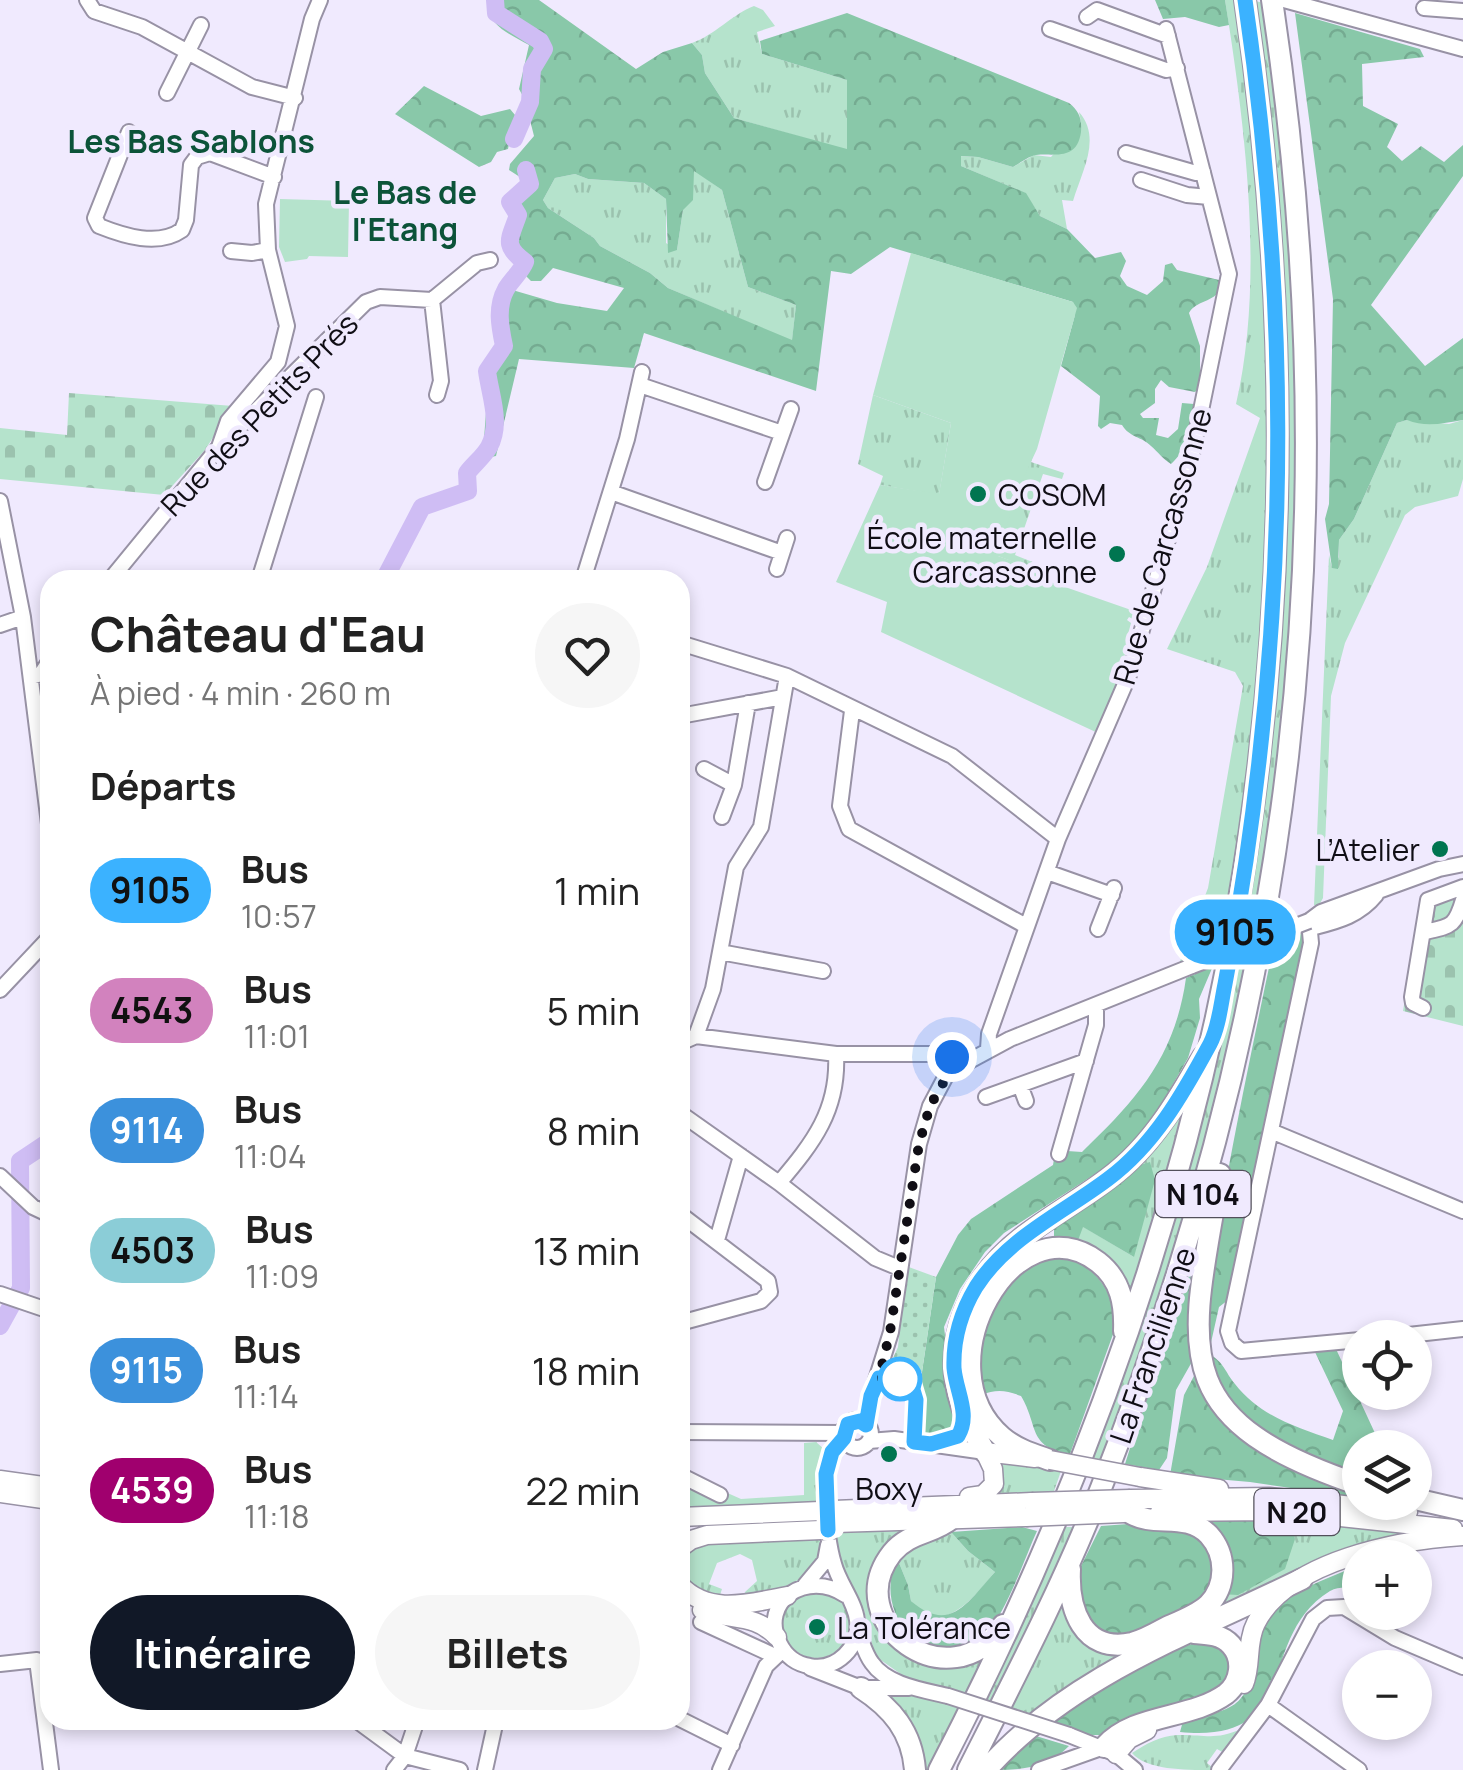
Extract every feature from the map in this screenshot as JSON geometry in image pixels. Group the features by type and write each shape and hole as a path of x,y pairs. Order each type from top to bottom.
{"highway":[{"name":"La Francilienne","path":"939,1770 1072,1482 1123,1348 1175,1189 1213,1039 1244,881 1270,664 1280,416 1272,232 1245,0"},
{"name":"La Francilienne","path":"968,1770 1070,1560 1174,1287 1200,1206 1240,1049 1270,888 1291,742 1307,495 1298,229 1272,0"},
{"path":"984,1452 965,1414 954,1371 956,1336 976,1287 988,1269 1022,1238 1108,1179 1138,1152 1167,1116 1213,1039"},
{"path":"1240,1049 1199,1294 1197,1330 1204,1372 1225,1409 1255,1438 1342,1477"},
{"path":"1050,1460 1006,1440 990,1425 976,1402 970,1379 970,1353 974,1328 990,1296 1009,1272 1032,1254 1056,1248 1079,1252 1102,1266 1117,1284 1124,1306 1123,1348"},
{"path":"1432,1503 1463,1510"},
{"path":"1070,1560 1070,1606 1084,1628 1101,1640 1132,1643 1204,1608 1216,1593 1223,1572 1220,1552 1211,1538 1189,1522 1140,1519 1128,1508"},
{"path":"946,1518 901,1544 888,1560 881,1578 885,1620 906,1645 940,1658 970,1654 993,1638 1023,1594"},
{"path":"986,1770 1020,1734 1061,1701 1302,1579"},
{"path":"1110,1751 1127,1730 1216,1699 1231,1689 1240,1666 1232,1647 1217,1636 1192,1633"},
{"path":"861,1688 888,1707 903,1727 915,1770"}],"main road":[{"path":"984,1452 1269,1497"},
{"path":"690,1529 946,1518 960,1499 983,1495 992,1488 994,1474 984,1452"},
{"path":"0,1480 40,1486"},
{"path":"0,1492 40,1498"},
{"name":"N 20","path":"1128,1508 1269,1497 1463,1519"},
{"name":"N 20","path":"946,1518 1029,1509 1284,1511 1463,1533"},
{"path":"690,1517 828,1524"},
{"path":"690,1540 707,1535 828,1524"},
{"path":"1110,1751 1144,1730 1216,1708 1236,1696 1247,1677 1256,1624 1271,1604 1302,1579 1376,1549 1463,1533"},
{"path":"690,1595 722,1605 787,1596"},
{"path":"690,1603 724,1618 759,1621 778,1647"}],"street":[{"path":"88,0 94,11 142,27 252,87 294,98"},
{"path":"219,447 228,421 278,362 281,350 287,317 268,250 266,204 320,0"},
{"path":"1284,0 1463,49"},
{"path":"1424,8 1463,11"},
{"name":"Rue de Carcassonne","path":"988,1045 1058,838 1129,675 1191,460 1229,274 1167,32 1097,10 1087,17"},
{"path":"167,93 201,25"},
{"path":"1050,29 1166,70 1177,68"},
{"path":"128,132 96,218 98,226 111,231 160,240 182,230 192,165 204,154 274,177"},
{"path":"1126,153 1203,172"},
{"path":"1141,180 1187,195 1209,197"},
{"path":"232,251 268,250"},
{"path":"438,396 441,382 432,300 477,262 490,260"},
{"name":"Rue des Petits Prés","path":"119,570 219,447 367,302 380,297 432,300"},
{"path":"586,570 641,378 782,432"},
{"path":"262,570 316,396"},
{"path":"765,482 791,409"},
{"path":"611,492 785,545 777,569"},
{"path":"0,501 40,730"},
{"path":"0,625 23,617"},
{"path":"690,646 786,676 952,756 1058,838"},
{"path":"31,678 40,674"},
{"path":"696,1036 713,989 736,867 762,826 786,676"},
{"path":"690,714 783,697"},
{"path":"722,817 734,785 748,703"},
{"path":"852,711 840,806 848,828 1026,926"},
{"path":"704,769 734,785"},
{"path":"831,1456 855,1433 886,1354 924,1121 952,1063 988,1045 1309,921 1321,912 1463,864"},
{"path":"1047,872 1113,892 1098,929"},
{"path":"1423,1008 1413,1003 1412,998 1430,898 1463,888"},
{"path":"1426,932 1451,926 1463,900"},
{"path":"1309,921 1311,942 1228,1331 1232,1343 1241,1351 1342,1342"},
{"path":"0,990 40,948"},
{"path":"720,952 822,971"},
{"path":"1060,1154 1096,1026 1096,1005"},
{"path":"690,1039 696,1036 836,1054 930,1055 952,1063"},
{"path":"779,1184 825,1123 838,1078 836,1054"},
{"path":"986,1097 1086,1061"},
{"path":"1020,1085 1026,1100"},
{"path":"690,1120 875,1258 899,1268"},
{"path":"1271,1131 1463,1210"},
{"path":"718,1240 740,1156"},
{"path":"0,1176 40,1208"},
{"path":"690,1221 768,1281 770,1292 762,1300 690,1320"},
{"path":"2,1294 40,1307"},
{"path":"1432,1332 1463,1329"},
{"path":"931,1444 958,1436 965,1414"},
{"path":"690,1432 855,1433 984,1452"},
{"path":"720,1770 778,1647 776,1615 787,1596 805,1585 825,1561 831,1456 825,1437 815,1432"},
{"path":"690,1480 720,1495"},
{"path":"828,1524 845,1595 872,1663 913,1688 948,1696 1110,1751 1135,1770"},
{"path":"805,1585 826,1585 845,1595"},
{"path":"1218,1770 1268,1705 1313,1619 1334,1606 1344,1607 1395,1638 1463,1667"},
{"path":"700,1622 778,1647 804,1665 861,1688 913,1688"},
{"path":"804,1665 816,1667 839,1660 858,1631"},
{"path":"0,1664 37,1660 40,1684"},
{"path":"1268,1705 1358,1770"},
{"path":"690,1723 732,1745"},
{"path":"46,1730 51,1770"},
{"path":"370,1730 405,1756 460,1770"},
{"path":"394,1770 405,1756 414,1730"},
{"path":"485,1770 494,1730"},
{"path":"1039,1770 1110,1751"}],"green space":[{"path":"489,0 539,0 636,69 663,52 692,43 702,55 705,73 734,118 847,149 847,80 762,54 760,41 847,13 1069,103 1079,115 1081,127 1079,141 1070,151 1033,156 1013,167 961,156 961,166 1026,193 1040,216 1067,229 1095,258 1121,252 1126,261 1120,276 1127,286 1147,295 1163,281 1165,265 1172,263 1177,270 1219,280 1218,293 1189,313 1200,346 1200,387 1195,392 1169,387 1161,380 1155,389 1155,403 1140,414 1143,418 1159,418 1156,435 1168,438 1178,429 1182,403 1194,404 1191,429 1181,452 1171,464 1122,425 1110,423 1101,429 1098,426 1100,396 1061,366 1075,315 1073,302 890,247 851,274 831,271 816,391 644,333 634,368 519,359 496,456 486,458 485,370 502,340 493,315 499,298 509,289 557,303 607,311 624,288 553,268 541,281 531,281 520,270 522,259 506,254 503,248 515,214 511,199 523,179 509,170 510,164 534,136 519,89 529,45 500,28 489,9","holes":["694,171 722,190 748,287 796,305 792,340 668,288 650,273 600,246 548,208 543,200 555,178 575,174 588,179 644,183 666,199 668,253 677,250 683,210 693,200"]},
{"path":"1155,0 1225,0 1229,25 1219,27 1185,17 1163,19"},
{"path":"1225,0 1236,0 1265,257 1269,515 1257,706 1233,886 1219,948 1179,964 1208,888 1243,686 1235,672 1167,649 1207,567 1260,418 1236,404 1245,356 1251,254 1245,150"},
{"path":"1251,0 1268,4 1296,284 1297,596 1257,934 1239,941 1272,705 1286,467 1281,269"},
{"path":"754,6 763,10 775,26 757,32 762,54 847,80 847,150 734,118 705,73 702,55 692,43"},
{"path":"1295,13 1420,49 1424,57 1362,64 1363,106 1398,124 1387,147 1402,161 1421,146 1444,162 1463,145 1463,176 1371,305 1425,366 1463,338 1463,420 1397,423 1354,519 1339,540 1338,569 1332,568 1325,519 1329,504 1333,299"},
{"path":"424,86 481,116 510,109 515,115 508,149 497,152 491,162 479,167 395,114"},
{"path":"1079,112 1086,122 1090,144 1073,201 1062,200 1067,229 1040,216 1025,193 961,166 960,156 1013,167 1034,155 1051,157 1081,122"},
{"path":"694,170 722,190 748,287 796,305 792,341 668,288 650,273 600,246 548,208 543,200 555,178 575,174 588,179 644,183 666,199 666,243 677,250"},
{"path":"280,199 349,201 348,257 309,256 285,262 279,247"},
{"path":"911,253 1075,315 1031,462 1064,473 1062,479 1043,474 1015,555 1043,566 1041,572 998,556"},
{"name":"COSOM","path":"911,253 1073,302 1077,308 1037,449 1016,494 998,556 1046,573 1045,580 1134,611 1133,619 1127,620 1131,623 1127,638 1130,641 1100,734 881,632 887,602 836,582 880,485 939,494 951,423 873,395"},
{"path":"69,393 233,406 205,450 164,495 0,479 0,428 67,435"},
{"path":"873,395 951,423 939,495 880,485 883,476 858,464"},
{"path":"1407,420 1449,424 1463,420 1463,479 1458,496 1415,507 1405,515 1345,643 1331,696 1323,898 1318,907 1314,905 1329,555 1332,568 1339,557 1339,540 1354,519 1397,423"},
{"path":"1463,884 1463,1026 1403,1011 1422,895"},
{"path":"1301,932 1305,938 1228,1300 1219,1307 1210,1347 1207,1323 1219,1221 1274,943"},
{"path":"1253,951 1205,1163 1106,1461 1089,1458 1163,1253 1236,957"},
{"path":"1213,966 1199,999 1200,1018 1188,1058 1153,1119 1128,1149 1106,1167 1004,1233 985,1252 960,1289 944,1327 956,1424 947,1435 923,1438 922,1372 936,1277 958,1235 971,1219 1053,1165 1054,1159 1060,1160 1067,1151 1082,1152 1120,1114 1163,1054 1181,1006 1186,978"},
{"path":"1189,1097 1134,1294 1127,1297 1077,1243 1082,1226 1134,1257 1134,1167"},
{"path":"1150,1162 1155,1180 1134,1257 1083,1227 1077,1243 1054,1242 1054,1229 1106,1193 1111,1183 1134,1167"},
{"path":"1207,1205 1189,1315 1193,1360 1176,1390 1167,1458 1159,1470 1125,1464"},
{"path":"1070,1257 1103,1285 1112,1303 1116,1326 1070,1454 1056,1451 1040,1440 1021,1396 1001,1391 981,1395 977,1385 986,1316 1008,1282 1045,1258"},
{"path":"906,1266 936,1277 922,1372 888,1369 898,1347"},
{"path":"1336,1349 1342,1362 1342,1409 1314,1350"},
{"path":"1209,1354 1245,1395 1280,1419 1333,1440 1343,1411 1364,1410 1374,1430 1342,1430 1342,1471 1303,1455 1247,1419 1219,1387"},
{"path":"1195,1374 1210,1401 1243,1439 1284,1463 1342,1484 1342,1495 1170,1475 1184,1395"},
{"path":"816,1442 824,1449 818,1462 820,1502 690,1509 691,1487 723,1491 741,1499 804,1495 804,1443"},
{"path":"991,1455 1061,1471 1053,1494 996,1498"},
{"path":"1190,1516 1287,1519 1295,1539 1285,1569 1238,1595 1220,1594 1224,1583"},
{"path":"1287,1519 1443,1532 1400,1540 1342,1540 1342,1561 1034,1715 1010,1707 1059,1601"},
{"path":"1142,1523 1188,1528 1213,1551 1215,1580 1196,1605 1137,1634 1107,1635 1084,1617 1078,1572 1101,1526"},
{"path":"1022,1527 1037,1531 1009,1597 989,1629 969,1643 948,1648 929,1646 900,1622 892,1603 891,1581 897,1558 911,1601 937,1615 947,1614 966,1604 995,1572 951,1532"},
{"path":"1060,1527 1078,1527 996,1703 981,1698"},
{"path":"901,1531 891,1541 880,1625 987,1653 967,1694 905,1677 875,1656 864,1610 831,1533"},
{"path":"951,1532 995,1572 958,1610 940,1617 930,1616 911,1601 897,1558 934,1534"},
{"path":"824,1533 821,1556 807,1574 777,1590 746,1599 745,1592 757,1581 752,1560 740,1554 717,1563 709,1584 722,1589 720,1595 726,1597 716,1602 690,1587 690,1547 697,1541"},
{"path":"1342,1572 1342,1588 1330,1591 1307,1611 1292,1635 1262,1705 1245,1722 1219,1731 1180,1732 1183,1721 1226,1709 1242,1697 1252,1673 1261,1625 1282,1603"},
{"path":"816,1590 840,1600 850,1624 840,1648 816,1658 792,1648 782,1624 792,1600"},
{"path":"1197,1642 1227,1647 1236,1668 1222,1692 1106,1735 1091,1735 1046,1719 1164,1654"},
{"path":"878,1691 908,1693 960,1707 930,1770 919,1770"},
{"path":"1241,1729 1224,1753 1217,1749 1207,1763 1211,1770 1156,1766 1132,1753 1165,1737 1216,1736"},
{"path":"1036,1736 1069,1746 1036,1766 998,1770 1025,1738"}],"waterway":[{"path":"495,0 496,13 540,41 544,49 532,69 530,102 514,139"},
{"path":"389,570 422,507 468,491 467,473 493,438 495,419 487,371 504,346 500,317 503,296 525,262 511,246 518,215 510,202 530,184 526,170"},
{"path":"0,1326 21,1288 20,1161 40,1148"}],"bus line":[{"name":"9105","path":"828,1530 829,1460 848,1424 856,1420 866,1425 879,1378 910,1380 916,1400 914,1442 931,1444 958,1436 965,1414 954,1371 956,1336 976,1287 988,1269 1022,1238 1128,1162 1167,1116 1213,1039 1244,881 1258,781 1278,536 1280,416 1275,274 1245,0"}],"place":[{"name":"COSOM","path":"978,494"},
{"name":"École maternelle Carcassonne","path":"1117,554"},
{"name":"L’Atelier","path":"1440,849"},
{"name":"Boxy","path":"889,1454"},
{"name":"La Tolérance","path":"817,1627"}],"district":[{"name":"Les Bas Sablons","path":"191,141"},
{"name":"Le Bas de l'Etang","path":"405,210"}],"route":[{"path":"900,1379 879,1378 924,1121 947,1076 945,1062 952,1057"}]}
